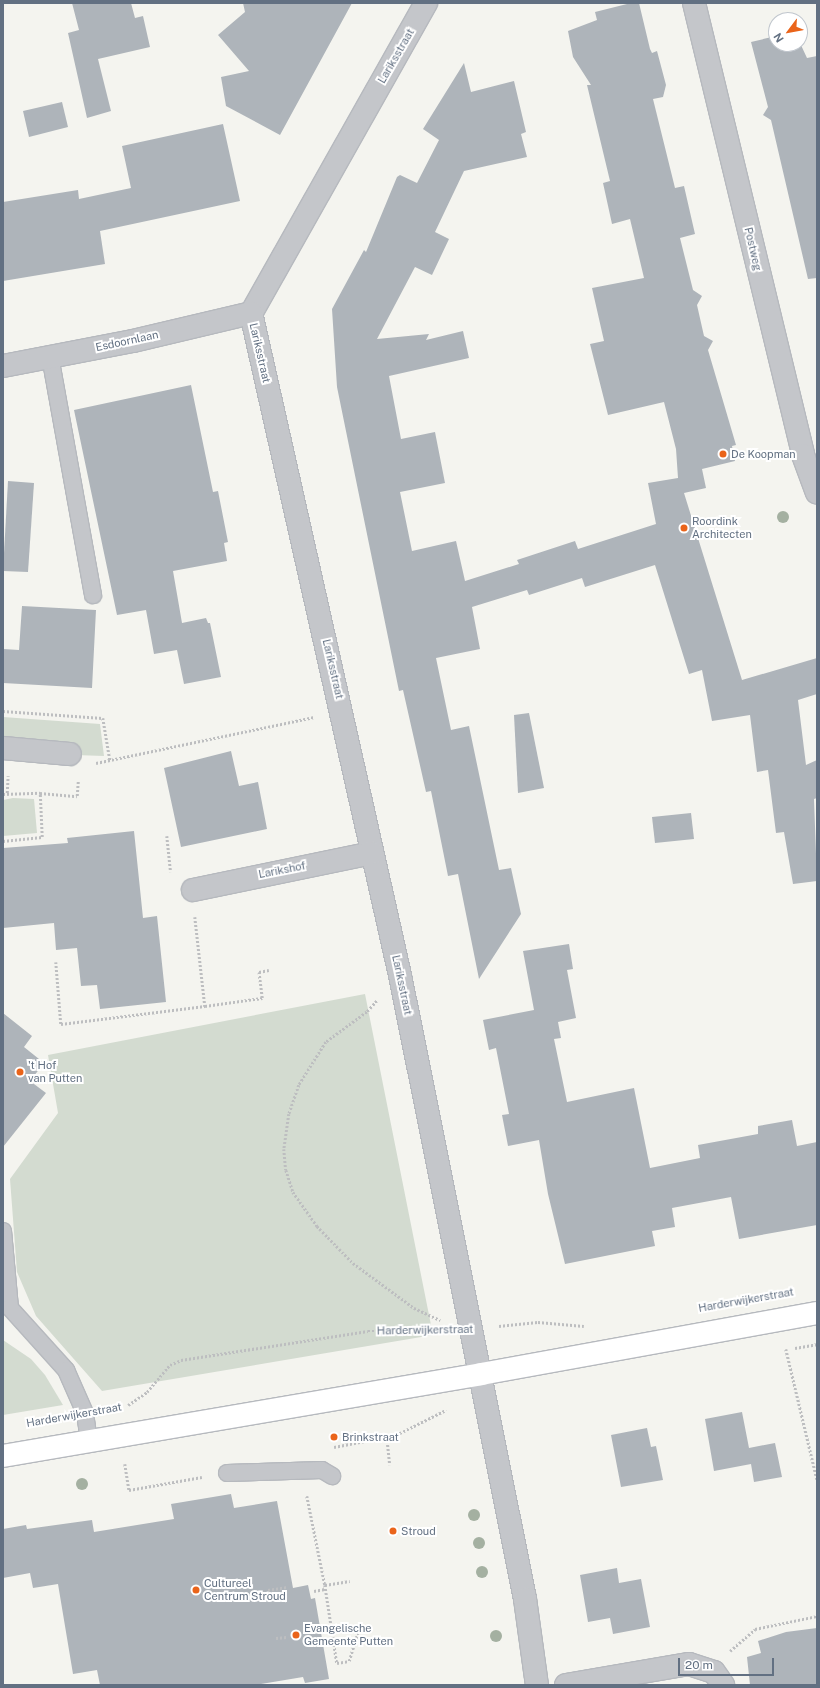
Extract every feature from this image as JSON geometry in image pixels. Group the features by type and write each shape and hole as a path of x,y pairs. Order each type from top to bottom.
{"main road":[{"path":"3,1456 481,1374 817,1313"}],"street":[{"name":"Lariksstraat","path":"426,3 251,313 343,710 372,853 400,975 481,1374"},
{"name":"Postweg","path":"694,3 802,454 817,494"},
{"name":"Esdoornlaan","path":"3,366 251,313"},
{"path":"3,748 75,758"},
{"name":"Larikshof","path":"193,890 372,853"},
{"path":"481,1374 525,1599 537,1685"},
{"path":"566,1685 689,1664 718,1678"}],"lane":[{"path":"50,356 92,594"},
{"path":"3,1231 6,1308 66,1370 85,1413 89,1441"},
{"path":"227,1473 302,1472 322,1470 332,1476"}],"path":[{"path":"3,794 77,796 75,758 110,760 343,710"},
{"path":"3,712 103,718 110,760"},
{"path":"3,840 42,837 40,794"},
{"path":"166,836 173,887 192,885 205,1006"},
{"path":"56,962 61,1024 262,998 259,972 269,970"},
{"path":"400,975 367,1012 326,1042 311,1062 299,1085 289,1114 284,1149 286,1170 293,1192 317,1226 353,1263 414,1308 473,1331"},
{"name":"Harderwijkerstraat","path":"85,1413 123,1407 136,1401 170,1365 181,1360 368,1331 473,1331 521,1322 590,1325"},
{"path":"779,1350 817,1344"},
{"path":"786,1349 817,1479"},
{"path":"326,1447 388,1437 448,1409 487,1403"},
{"path":"388,1437 390,1465"},
{"path":"117,1465 132,1462"},
{"path":"125,1463 128,1490 227,1473"},
{"path":"302,1472 325,1587 337,1663 349,1661 359,1628"},
{"path":"314,1591 350,1581"},
{"path":"268,1590 288,1587"},
{"path":"718,1678 727,1654 755,1629 817,1616"},
{"path":"276,1638 286,1636"}],"shaded area":[{"path":"3,717 100,724 104,756 75,755 74,743 3,738"},
{"path":"13,798 34,799 37,833 3,836 3,800"},
{"path":"365,994 433,1335 102,1391 36,1316 17,1272 10,1179 58,1113 48,1055"},
{"path":"3,1340 31,1359 45,1375 63,1405 3,1415"}],"building":[{"path":"72,3 131,3 135,18 143,16 150,47 98,59 111,111 87,118 68,33 79,30"},
{"path":"243,3 352,3 280,135 226,106 221,77 249,71 218,35 245,12"},
{"path":"631,3 639,3 650,49 652,53 657,51 666,85 663,97 653,99 675,188 684,186 695,234 680,238 693,290 702,296 697,305 704,336 713,341 708,350 736,445 732,446 735,461 702,469 706,488 684,493 742,680 817,658 817,694 798,700 806,765 817,760 817,798 814,799 817,881 793,884 784,832 776,833 768,770 757,772 750,715 712,721 702,670 689,674 655,565 585,587 582,578 529,595 527,590 472,607 480,649 436,658 451,730 469,726 499,870 511,868 521,914 479,979 458,874 448,876 431,791 426,792 403,690 399,691 337,387 332,309 364,250 366,252 397,177 400,175 417,183 439,140 423,129 464,63 471,92 514,81 526,132 521,134 527,157 464,171 435,232 449,239 432,275 415,267 377,339 429,334 426,340 463,331 469,358 389,376 401,439 435,432 445,483 400,492 412,551 456,541 465,581 519,564 517,560 575,541 578,549 656,524 648,483 678,478 676,449 664,402 608,415 590,344 604,341 592,288 644,278 630,219 612,224 603,183 610,181 587,85 591,85 573,57 568,31 597,20 595,12"},
{"path":"768,38 768,52 804,52 807,58 817,56 817,278 808,279 771,120 763,115 768,107 751,42"},
{"path":"62,102 68,127 29,137 23,111"},
{"path":"223,124 240,201 100,231 105,264 3,281 3,202 78,190 79,199 131,188 122,146"},
{"path":"191,385 213,492 218,491 228,542 224,543 227,561 173,571 182,623 206,618 208,623 210,623 221,677 184,684 177,650 154,654 146,610 117,615 74,410"},
{"path":"8,481 34,483 28,572 3,571"},
{"path":"22,606 96,610 92,688 3,683 3,649 19,650"},
{"path":"529,713 544,788 518,793 514,715"},
{"path":"231,751 239,786 258,782 267,829 181,847 164,768"},
{"path":"691,813 694,839 655,843 652,817"},
{"path":"134,831 143,918 157,916 166,1002 100,1009 97,985 81,986 77,948 56,950 54,923 3,928 3,848 68,843 67,838"},
{"path":"569,944 573,969 567,970 576,1018 558,1022 561,1038 554,1039 567,1102 634,1088 650,1168 700,1158 698,1145 758,1134 758,1126 792,1120 797,1146 817,1142 817,1225 739,1239 731,1197 672,1208 675,1227 652,1231 655,1246 565,1264 548,1194 539,1140 508,1146 502,1115 509,1114 496,1048 489,1050 483,1020 534,1010 523,951"},
{"name":"'t Hof van Putten","path":"3,1013 32,1036 24,1047 44,1063 30,1081 46,1093 3,1147"},
{"path":"742,1412 749,1448 775,1443 782,1477 754,1482 751,1464 714,1471 705,1419"},
{"path":"647,1428 651,1447 656,1446 663,1480 621,1487 611,1435"},
{"name":"Cultureel Centrum Stroud","path":"231,1494 234,1508 277,1501 293,1588 308,1585 311,1599 315,1598 329,1679 305,1683 303,1677 255,1685 100,1685 97,1670 73,1674 58,1584 33,1588 30,1573 3,1578 3,1529 26,1525 27,1529 92,1520 94,1532 174,1519 171,1504"},
{"path":"617,1568 619,1583 641,1579 650,1627 613,1634 610,1618 588,1622 580,1575"},
{"path":"817,1628 817,1685 750,1685 747,1657 761,1653 758,1641 786,1632"}],"place":[{"name":"De Koopman","path":"723,454"},
{"name":"Roordink Architecten","path":"684,528"},
{"name":"'t Hof van Putten","path":"20,1072"},
{"name":"Brinkstraat","path":"334,1437"},
{"name":"Stroud","path":"393,1531"},
{"name":"Cultureel Centrum Stroud","path":"196,1590"},
{"name":"Evangelische Gemeente Putten","path":"296,1635"}]}
